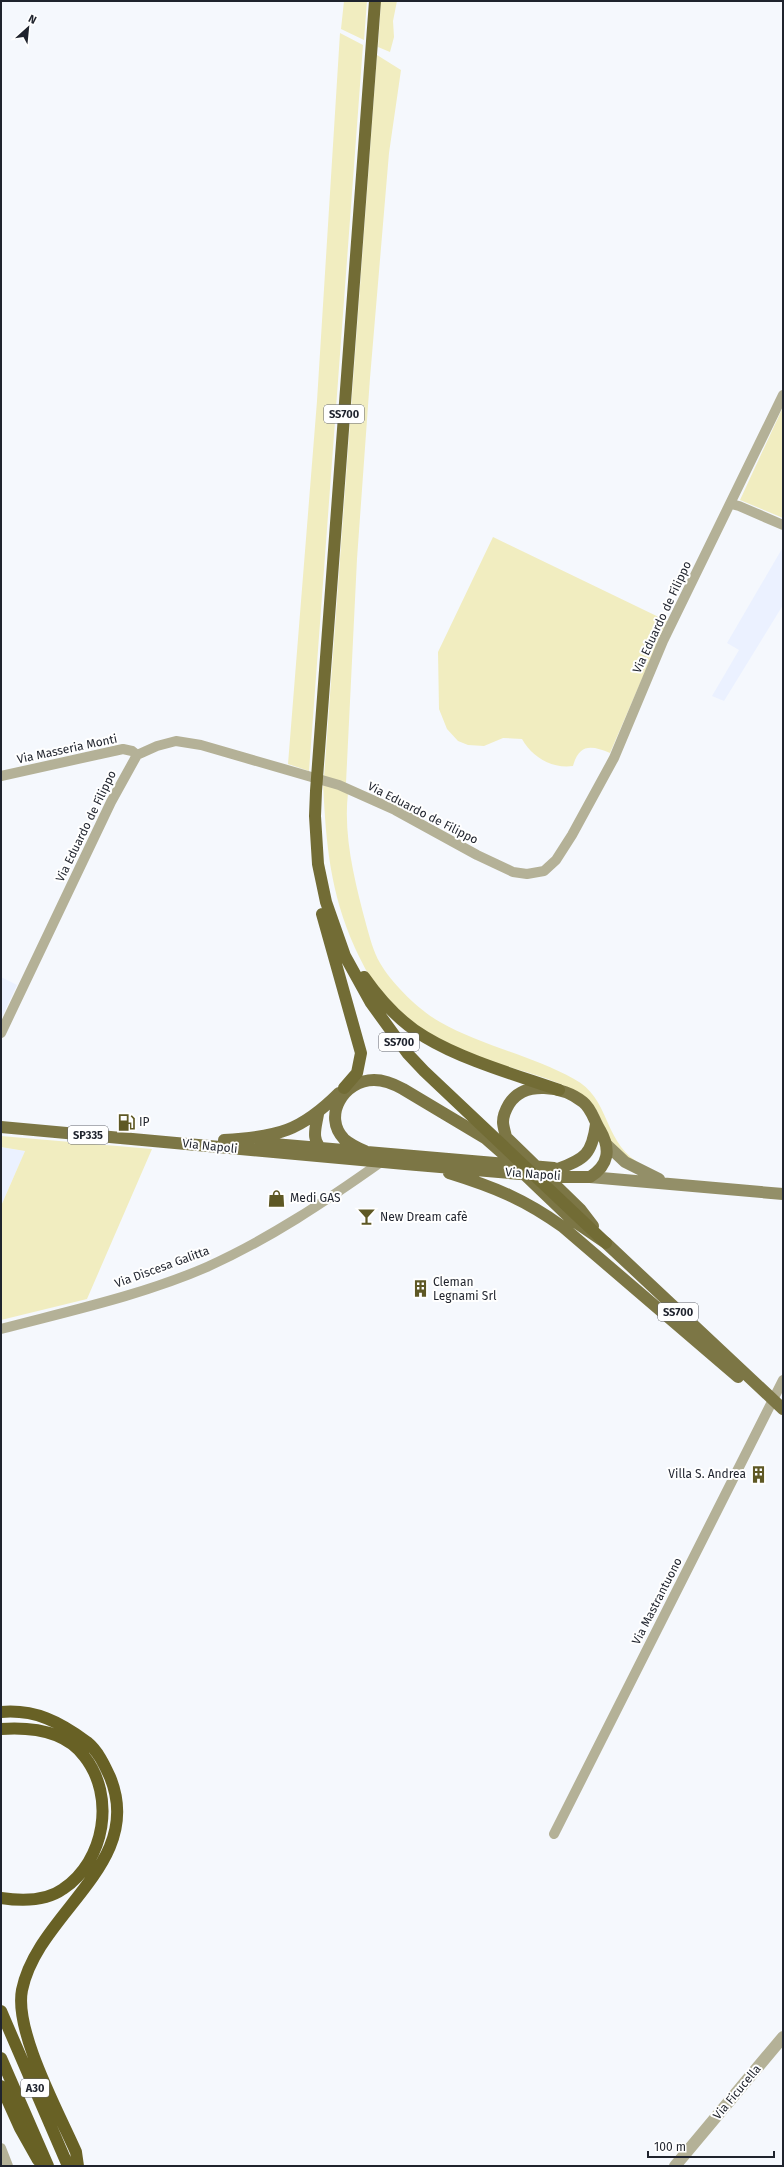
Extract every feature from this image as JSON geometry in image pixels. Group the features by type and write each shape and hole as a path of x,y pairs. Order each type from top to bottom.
{"highway":[{"name":"SS700","path":"375,1 316,791 315,816 320,880 345,956 382,1020 424,1071 506,1152 543,1184 606,1243"},
{"path":"320,880 318,897 321,910 361,1053 356,1073 344,1088"},
{"path":"326,902 338,918 362,974 379,998 405,1022 424,1037 446,1049 559,1090"},
{"path":"1,1712 28,1712 53,1720 67,1727 91,1745 103,1762 114,1788 116,1817 113,1836 106,1857 93,1879 47,1935 28,1970 22,1991 23,2026 31,2050 76,2152 78,2166"},
{"path":"1,1729 24,1727 48,1732 68,1742 84,1756 96,1775 101,1796 102,1824 99,1842 89,1860 78,1876 63,1890 49,1896 33,1900 1,1898"},
{"name":"A30","path":"1,2011 68,2166"},
{"name":"A30","path":"1,2058 48,2166"},
{"path":"1,2086 20,2128 42,2166"}],"main road":[{"path":"365,1151 344,1139 337,1128 334,1118 339,1100 347,1090 360,1082 373,1080 390,1082 403,1089 506,1152"},
{"path":"224,1140 260,1138 295,1128 318,1114 344,1088"},
{"path":"543,1184 524,1155 506,1136 503,1122 505,1111 520,1092 532,1088 559,1090 573,1095 584,1103 592,1112 596,1124 607,1145 625,1162 669,1183"},
{"path":"318,1114 315,1138 319,1148 328,1152 375,1156 405,1164"},
{"path":"596,1124 594,1138 586,1162 590,1177 602,1168 606,1159 607,1145"},
{"name":"SP335","path":"1,1127 175,1142"},
{"name":"Via Napoli","path":"175,1142 224,1140 365,1151 558,1169 590,1177"},
{"name":"Via Napoli","path":"175,1142 556,1177 590,1177 783,1194"},
{"path":"558,1169 579,1160 588,1153"},
{"path":"429,1166 514,1196 542,1212 562,1227 730,1371 749,1386 770,1398 783,1409"},
{"name":"SS700","path":"606,1243 770,1398"}],"street":[{"path":"783,395 731,504 783,525"},
{"name":"Via Eduardo de Filippo","path":"1,1033 111,802 137,755 157,746 176,741 201,745 339,785 395,810 477,855 513,872 527,874 544,871 556,860 572,835 614,758 663,641 731,504"},
{"name":"Via Masseria Monti","path":"1,776 123,748 132,751 137,755"},
{"name":"Via Discesa Galitta","path":"1,1329 140,1291 207,1267 320,1205 381,1162"},
{"name":"Via Mastrantuono","path":"554,1834 770,1398 783,1380"},
{"name":"Via Ficucella","path":"675,2166 783,2037"},
{"path":"1,2148 8,2166"}],"shaded area":[{"path":"344,1 367,1 364,40 341,29"},
{"path":"381,1 397,1 393,21 394,37 390,52 378,47"},
{"path":"340,33 363,45 309,771 288,764 317,401"},
{"path":"377,55 401,70 389,153 370,378 357,559 346,783 324,777"},
{"path":"783,407 783,518 740,500"},
{"path":"493,537 667,621 610,753 587,748 582,750 573,766 558,766 550,764 537,756 522,739 503,738 484,746 468,745 458,741 447,729 439,709 438,652"},
{"path":"783,547 783,605 724,701 712,696 739,650 727,643"},
{"path":"323,783 348,793 347,826 351,859 358,892 374,949 380,963 392,980 415,1004 440,1022 473,1038 558,1071 586,1087 601,1107 617,1142 625,1152 636,1161 633,1164 613,1146 592,1103 576,1091 547,1079 469,1054 446,1043 412,1023 384,997 372,980 355,948 340,907 328,847"},
{"path":"1,977 17,985 1,1019"},
{"path":"1,1136 152,1149 87,1299 1,1320 1,1206 25,1151 1,1147"},
{"path":"1,1147 25,1151 1,1206"}],"place":[{"name":"IP","path":"126,1122"},
{"name":"Medi GAS","path":"277,1198"},
{"name":"New Dream cafè","path":"367,1217"},
{"name":"Cleman Legnami Srl","path":"420,1289"},
{"name":"Villa S. Andrea","path":"759,1474"}]}
